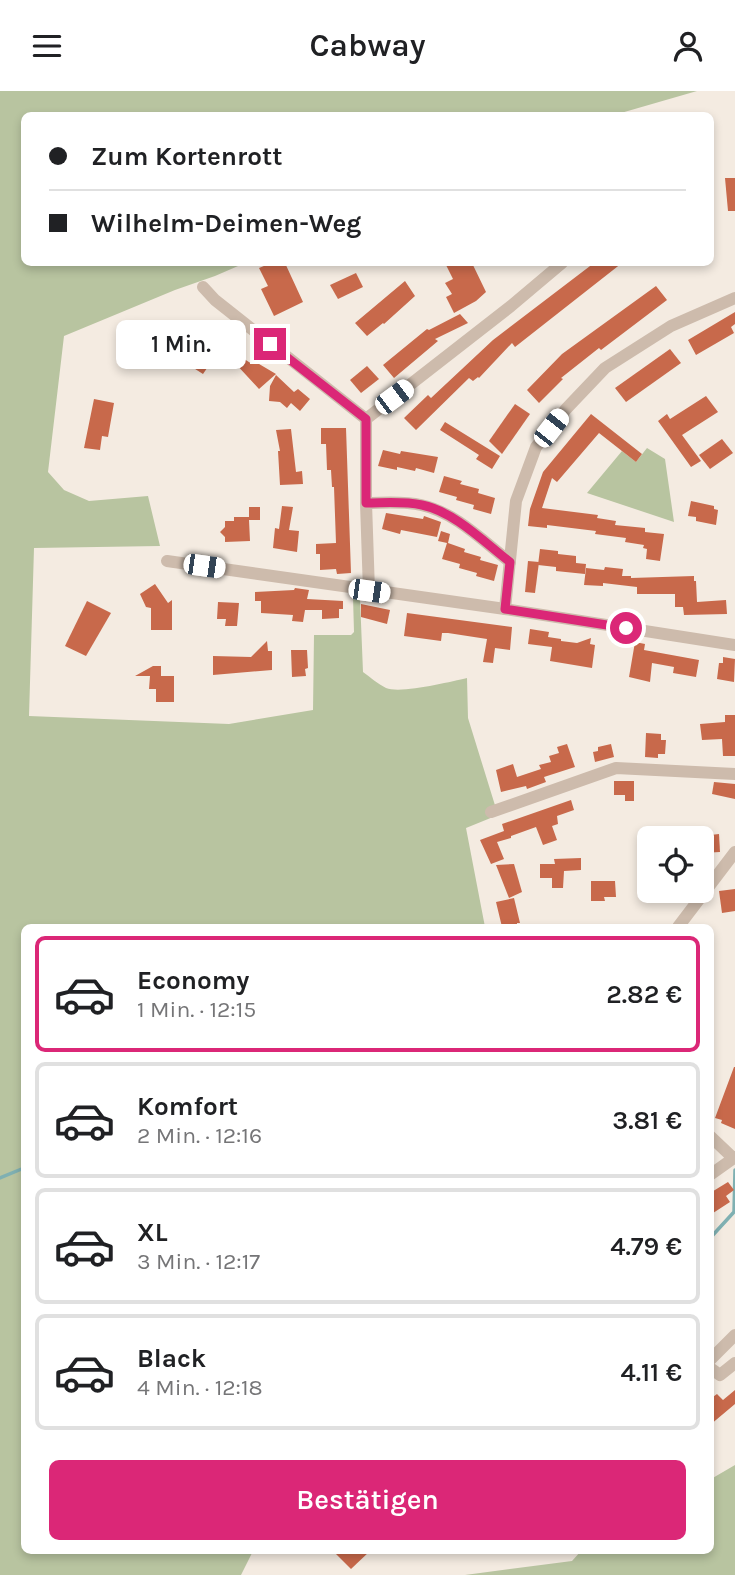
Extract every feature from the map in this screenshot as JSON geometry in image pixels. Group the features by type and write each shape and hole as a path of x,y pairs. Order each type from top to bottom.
{"street":[{"path":"366,419 558,266"},
{"path":"203,287 215,300 366,419"},
{"path":"505,609 516,501 536,447 566,409 605,368 671,326 735,298"},
{"path":"366,419 369,591"},
{"path":"366,503 423,505 441,512 456,520 510,562"},
{"path":"167,561 735,645"},
{"path":"491,812 616,768 735,773"},
{"path":"680,924 735,852"},
{"path":"714,1140 734,1158 714,1172"},
{"path":"714,1356 735,1335"},
{"path":"714,1371 720,1375 735,1363"}],"green space":[{"path":"0,91 697,91 624,112 21,112 21,266 238,266 64,336 48,472 64,490 89,501 148,496 160,546 34,548 29,716 229,724 313,710 314,635 351,635 354,632 353,597 360,598 363,672 386,688 402,690 467,678 468,718 498,815 466,828 484,924 21,924 21,1554 252,1554 241,1575 0,1575"},
{"path":"647,448 665,459 674,522 587,493 622,451 636,462"},
{"path":"735,1465 735,1575 465,1575 572,1561 578,1554 714,1554 714,1477"}],"building":[{"path":"725,178 735,178 735,211 728,211"},
{"path":"286,266 303,302 274,316 261,289 268,286 259,268"},
{"path":"446,266 473,266 486,292 454,313 446,297 452,294 445,283 453,279"},
{"path":"590,266 618,266 515,347 512,343 479,378 473,381 469,378 416,430 404,418 428,395 431,398 493,340"},
{"path":"356,273 363,287 338,299 330,285"},
{"path":"405,281 415,296 367,336 355,323"},
{"path":"656,286 667,300 561,378 563,379 539,403 527,390 562,354"},
{"path":"735,312 735,324 731,327 734,333 696,355 688,340"},
{"path":"460,314 468,323 435,339 438,341 394,378 383,365 427,329"},
{"path":"219,329 229,336 203,374 192,367 201,352 190,344 198,330 213,339"},
{"path":"670,349 681,363 626,402 615,388"},
{"path":"238,355 276,374 259,389 234,362"},
{"path":"367,366 379,379 361,393 350,380"},
{"path":"276,375 294,392 298,389 310,399 300,411 291,403 287,408 280,402 269,401 270,386"},
{"path":"706,396 718,412 682,435 701,461 691,467 658,421 667,414 670,419"},
{"path":"94,399 114,403 108,437 102,436 100,450 84,448"},
{"path":"515,404 530,414 502,454 489,441"},
{"path":"591,414 642,454 636,462 599,433 557,482 552,478 542,508 598,515 597,518 616,521 615,525 645,528 645,532 664,534 660,561 646,559 647,549 643,548 644,545 625,542 626,538 547,525 547,528 528,526 530,509 543,472"},
{"path":"445,422 500,456 492,469 476,459 479,455 440,430"},
{"path":"321,428 346,428 351,573 337,574 336,569 320,570 320,554 316,554 316,544 336,543 334,487 331,470 327,470 326,444 321,444"},
{"path":"291,429 296,472 302,471 303,484 280,485 280,451 276,430"},
{"path":"722,439 733,453 710,469 699,455"},
{"path":"383,450 438,457 434,473 416,468 415,471 378,466"},
{"path":"444,476 462,481 460,484 479,489 478,493 495,498 491,514 473,509 474,505 456,500 457,497 439,492"},
{"path":"691,501 714,506 714,509 718,510 716,525 696,521 696,517 688,516"},
{"path":"282,506 293,507 289,530 299,531 297,552 273,548 275,528 279,529"},
{"path":"249,507 260,507 260,520 249,520 250,541 225,542 225,537 220,532 225,527 225,521 234,521 234,517 249,517"},
{"path":"386,513 423,519 424,516 441,522 437,537 401,530 400,534 382,529"},
{"path":"441,531 450,534 448,543 481,557 480,560 498,565 494,581 459,568 460,564 442,559 447,543 438,541"},
{"path":"540,549 576,556 576,563 586,564 585,574 556,571 556,567 538,565"},
{"path":"528,561 539,562 535,593 525,592"},
{"path":"605,567 623,569 622,576 631,578 694,576 697,602 726,600 727,614 684,615 683,607 675,607 675,594 637,594 637,587 603,583 603,586 584,585 586,568 604,570"},
{"path":"155,584 168,603 172,600 172,630 151,630 151,608 146,607 140,594"},
{"path":"295,588 309,590 307,599 343,601 339,618 322,619 322,610 305,610 303,622 292,621 293,615 261,613 261,601 255,601 255,592"},
{"path":"87,601 111,613 86,656 65,646"},
{"path":"218,602 239,603 237,626 225,626 226,619 217,619"},
{"path":"361,604 390,610 387,624 361,617"},
{"path":"407,613 512,627 510,650 495,648 493,663 483,662 487,639 448,633 442,633 441,641 404,636"},
{"path":"530,629 549,632 548,637 561,641 577,643 591,638 590,644 595,645 592,668 550,661 552,647 528,644"},
{"path":"267,641 268,651 272,651 272,670 213,675 213,656 251,657"},
{"path":"635,642 645,644 644,650 699,660 696,677 673,673 674,667 652,663 650,682 629,677"},
{"path":"291,650 307,650 306,676 292,677"},
{"path":"723,657 735,659 734,682 717,679 719,663 723,663"},
{"path":"153,666 161,666 161,676 174,676 174,702 156,702 156,689 149,689 150,676 135,676"},
{"path":"725,715 735,715 735,756 723,756 722,739 702,740 700,724 725,722"},
{"path":"646,733 661,734 661,740 666,740 665,754 658,754 658,758 645,757"},
{"path":"567,744 575,767 544,777 546,782 527,789 526,786 501,792 496,770 513,764 517,777 541,769 539,765 551,762 549,756 559,753 557,747"},
{"path":"611,744 614,757 595,762 593,752 598,751 598,747"},
{"path":"614,781 634,781 634,801 625,801 625,795 614,795"},
{"path":"714,782 735,784 735,799 712,794"},
{"path":"571,800 574,810 557,816 558,824 552,826 557,840 543,845 536,827 511,836 497,842 504,859 491,864 480,840 504,831 502,824"},
{"path":"719,834 720,852 714,852 714,835"},
{"path":"581,858 581,870 564,871 563,888 552,888 552,878 540,878 540,864 555,864 554,859"},
{"path":"514,864 522,892 509,898 496,865"},
{"path":"591,881 615,881 616,897 604,897 605,901 591,901"},
{"path":"735,889 735,911 722,913 719,891"},
{"path":"514,898 520,923 501,924 496,902"},
{"path":"735,1067 735,1129 715,1118"},
{"path":"728,1182 734,1190 726,1196 730,1202 714,1212 714,1191"},
{"path":"735,1390 735,1404 714,1422 714,1396 717,1394 723,1400"},
{"path":"336,1554 367,1554 351,1569"}],"waterway":[{"path":"0,1178 21,1169"},
{"path":"714,1234 734,1212 735,1170"}],"route":[{"path":"270,344 366,419 366,503 423,505 456,520 510,562 505,609 626,628"}]}
